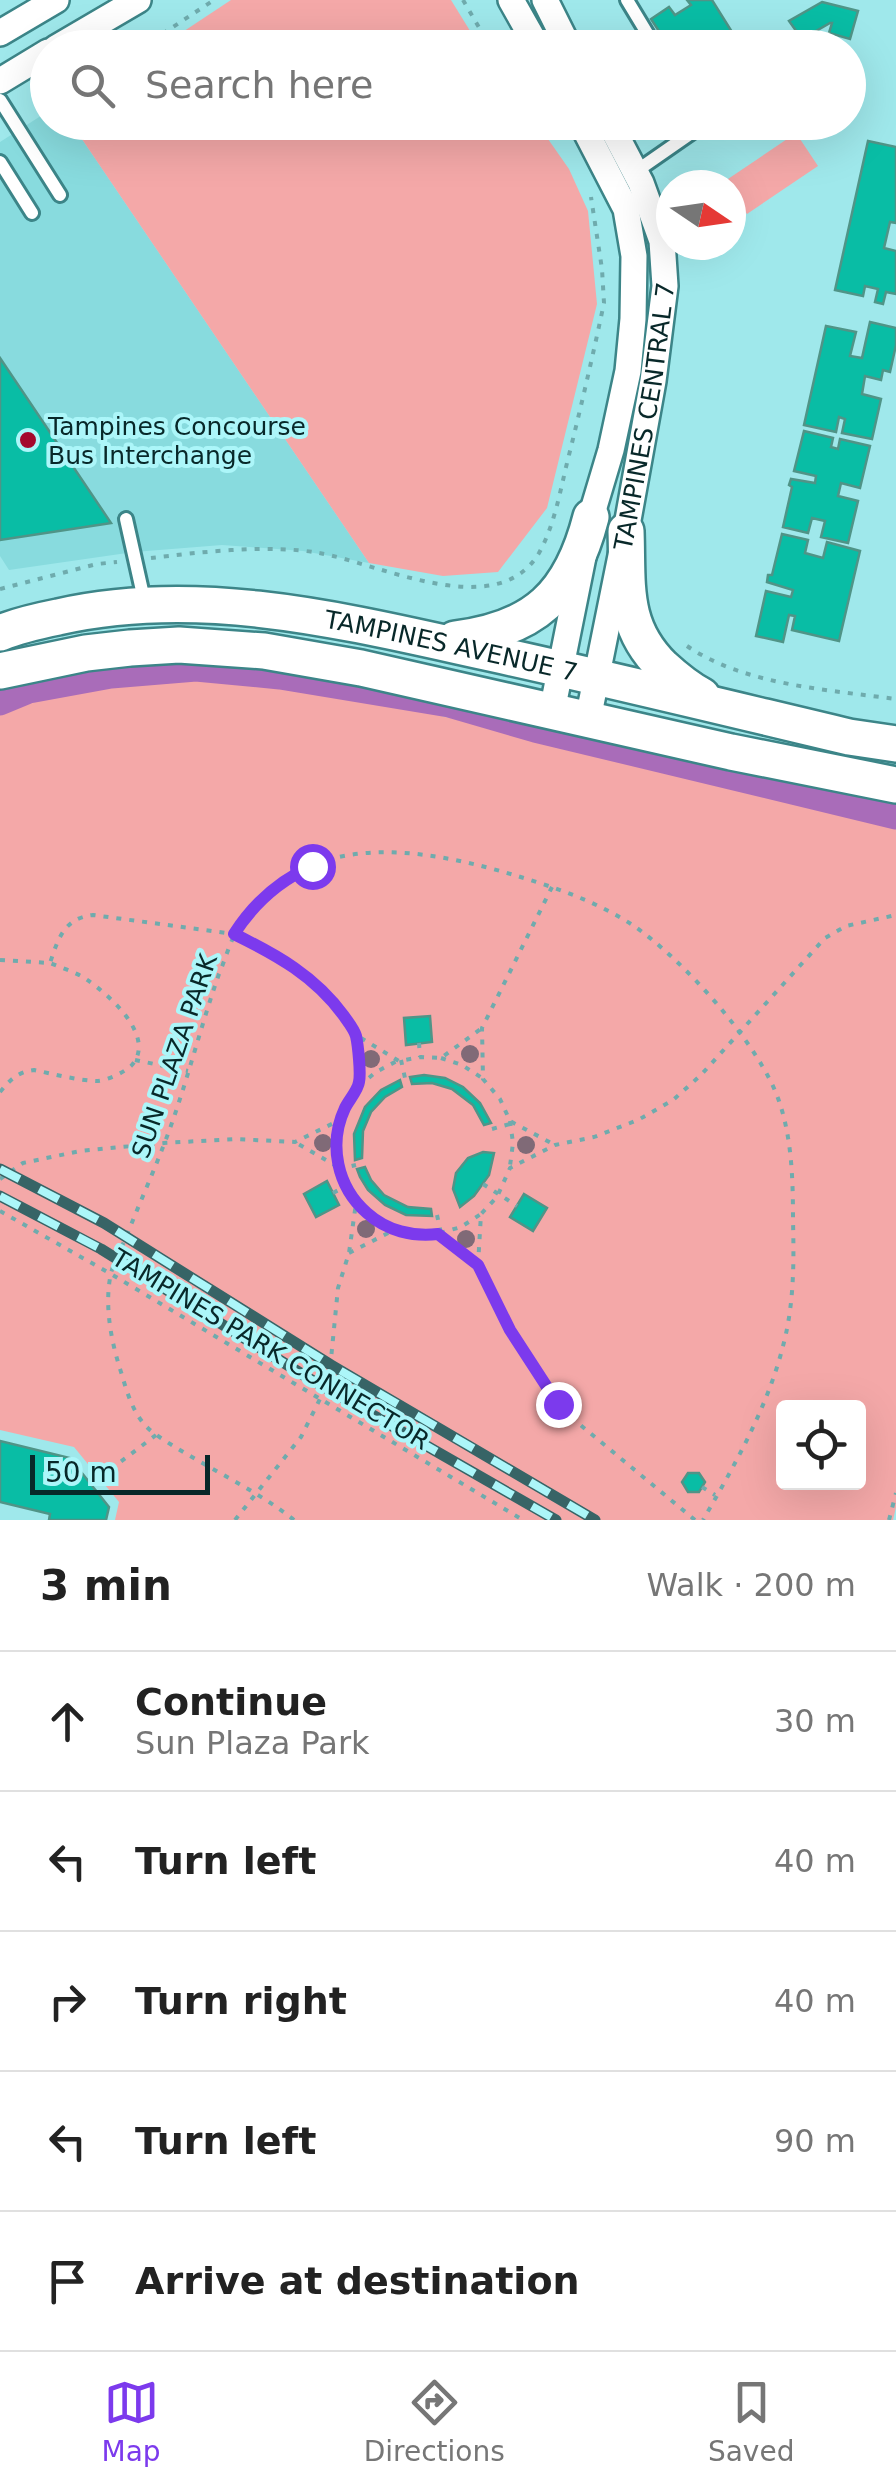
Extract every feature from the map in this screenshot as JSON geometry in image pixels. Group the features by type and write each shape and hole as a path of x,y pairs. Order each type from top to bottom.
{"main road":[{"path":"435,642 501,631 537,612 574,568 591,517"},
{"path":"626,531 630,612 638,636 656,660 693,691 725,707"},
{"name":"TAMPINES AVENUE 7","path":"0,633 83,611 146,605 234,606 341,622 850,737 896,744"},
{"name":"TAMPINES AVENUE 7","path":"0,671 86,653 179,645 302,656 896,785"}],"street":[{"path":"0,32 56,0"},
{"path":"87,30 138,0"},
{"path":"511,0 528,30"},
{"path":"545,0 560,30"},
{"path":"0,81 30,63"},
{"name":"TAMPINES CENTRAL 7","path":"552,711 591,517 628,371 632,319 634,256 626,210 578,140"},
{"name":"TAMPINES CENTRAL 7","path":"588,718 626,531 665,286 662,241 618,140"}],"lane":[{"path":"628,0 646,30"},
{"path":"0,100 60,195"},
{"path":"635,172 680,140"},
{"path":"0,162 32,213"},
{"path":"126,519 146,605"}],"path":[{"path":"168,30 214,0"},
{"path":"463,0 480,30"},
{"path":"0,589 97,564 206,552 282,550 318,552 412,580 452,586 478,586 516,578 538,556 555,516 604,302 589,190"},
{"path":"682,643 705,659 748,674 896,699"},
{"name":"SUN PLAZA PARK","path":"111,1274 164,1142 234,934 278,884 312,866 347,855 402,852 477,864 552,886 609,912 660,945 690,974 740,1034 771,1082 788,1136 793,1212 792,1295 786,1337 746,1442 704,1520"},
{"path":"483,1079 482,1028 552,886"},
{"path":"50,964 59,936 82,916 234,934 278,955 316,984 356,1035 400,1060 405,1078"},
{"path":"510,1168 555,1144 594,1137 658,1110 688,1088 825,938 846,926 896,916"},
{"path":"0,960 50,964 82,977 110,998 139,1042 136,1060 122,1072 99,1081 34,1070 16,1074 0,1092"},
{"path":"441,1058 482,1028"},
{"path":"356,1035 360,1086"},
{"path":"419,1044 420,1057"},
{"path":"441,1058 462,1065 483,1079 500,1099 510,1123 510,1168 499,1194 481,1214 461,1227 420,1235 394,1230 373,1219 356,1203 346,1186 336,1146 340,1120 351,1096 379,1070 400,1060 441,1058"},
{"path":"136,1060 188,1071"},
{"path":"294,1142 340,1120"},
{"path":"492,1128 510,1123 555,1144"},
{"path":"0,1179 20,1164 45,1157 164,1142 294,1142 339,1168 356,1164"},
{"path":"483,1184 517,1206"},
{"path":"333,1193 346,1186"},
{"path":"236,1520 301,1437 320,1399 331,1359 340,1279 349,1253 356,1203"},
{"name":"TAMPINES PARK CONNECTOR","path":"0,1210 523,1520"},
{"path":"478,1265 481,1214"},
{"path":"438,1216 440,1234 478,1265 510,1330 558,1404 694,1520"},
{"path":"349,1253 394,1230"},
{"path":"111,1274 109,1310 114,1351 132,1408 146,1427 257,1493 294,1520"},
{"path":"90,1484 156,1435"},
{"path":"702,1488 717,1496"},
{"path":"889,1520 896,1493"}],"shaded area":[{"path":"231,0 451,0 470,30 186,30"},
{"name":"Tampines Concourse Bus Interchange","path":"30,123 30,140 83,140 369,563 303,551 222,545 134,552 9,570 0,556 0,142"},
{"path":"83,140 549,140 569,169 588,211 597,304 547,508 498,572 443,576 369,563"},
{"path":"786,140 801,140 818,166 747,214 746,170 741,170"},
{"path":"200,676 270,680 355,696 896,821 893,1520 115,1520 119,1502 74,1447 0,1430 0,708 74,688"}],"building":[{"path":"687,0 712,0 731,30 658,30 651,19 669,7 675,15 691,5"},
{"path":"822,2 858,11 853,30 830,30 830,23 818,30 796,30 789,21"},
{"path":"868,141 896,147 896,223 890,222 884,248 896,251 896,294 886,292 883,304 875,302 878,289 865,286 863,296 835,290"},
{"path":"870,322 896,328 890,372 883,370 881,380 865,376 862,394 881,399 872,439 842,433 845,419 839,417 836,432 804,425 826,326 856,332 850,356 862,358"},
{"name":"Tampines Concourse Bus Interchange","path":"0,358 111,523 0,540"},
{"path":"804,431 833,438 831,447 838,449 840,439 870,446 860,488 841,483 838,496 858,501 848,543 821,537 825,521 812,518 808,533 783,527 791,479 815,483 816,476 794,471"},
{"path":"782,534 808,540 805,553 823,558 827,542 860,551 839,641 792,630 795,616 789,615 783,642 756,636 766,591 791,597 793,590 767,582"},
{"path":"430,1016 432,1042 406,1045 404,1018"},
{"path":"410,1077 445,1078 463,1087 480,1103 491,1123 484,1125 473,1105 452,1089 432,1083 412,1084"},
{"path":"400,1080 402,1087 371,1112 363,1131 362,1158 355,1160 354,1134 365,1107 381,1090"},
{"path":"483,1152 494,1153 489,1175 460,1207 453,1189 456,1173 468,1158"},
{"path":"365,1167 384,1195 408,1207 431,1209 432,1216 406,1215 385,1205 360,1177 357,1169"},
{"path":"327,1181 339,1205 316,1217 304,1194"},
{"path":"524,1194 547,1208 533,1231 510,1217"},
{"path":"0,1441 70,1458 109,1507 106,1520 49,1520 50,1514 0,1502"},
{"path":"688,1473 699,1473 705,1482 699,1492 688,1492 682,1482"}],"waterway":[{"path":"0,703 29,691 111,676 196,669 280,677 449,705 535,730 896,817"}],"railway":[{"path":"0,1169 104,1223 331,1365 595,1520"},
{"path":"0,1196 101,1249 310,1379 556,1520"}],"place":[{"name":"Tampines Concourse Bus Interchange","path":"28,440"}],"route":[{"path":"312,866 278,884 234,934 278,955 316,984 356,1035 360,1086 343,1111 336,1138 342,1180 356,1203 373,1219 398,1231 438,1234 478,1265 526,1358 558,1404"}]}
